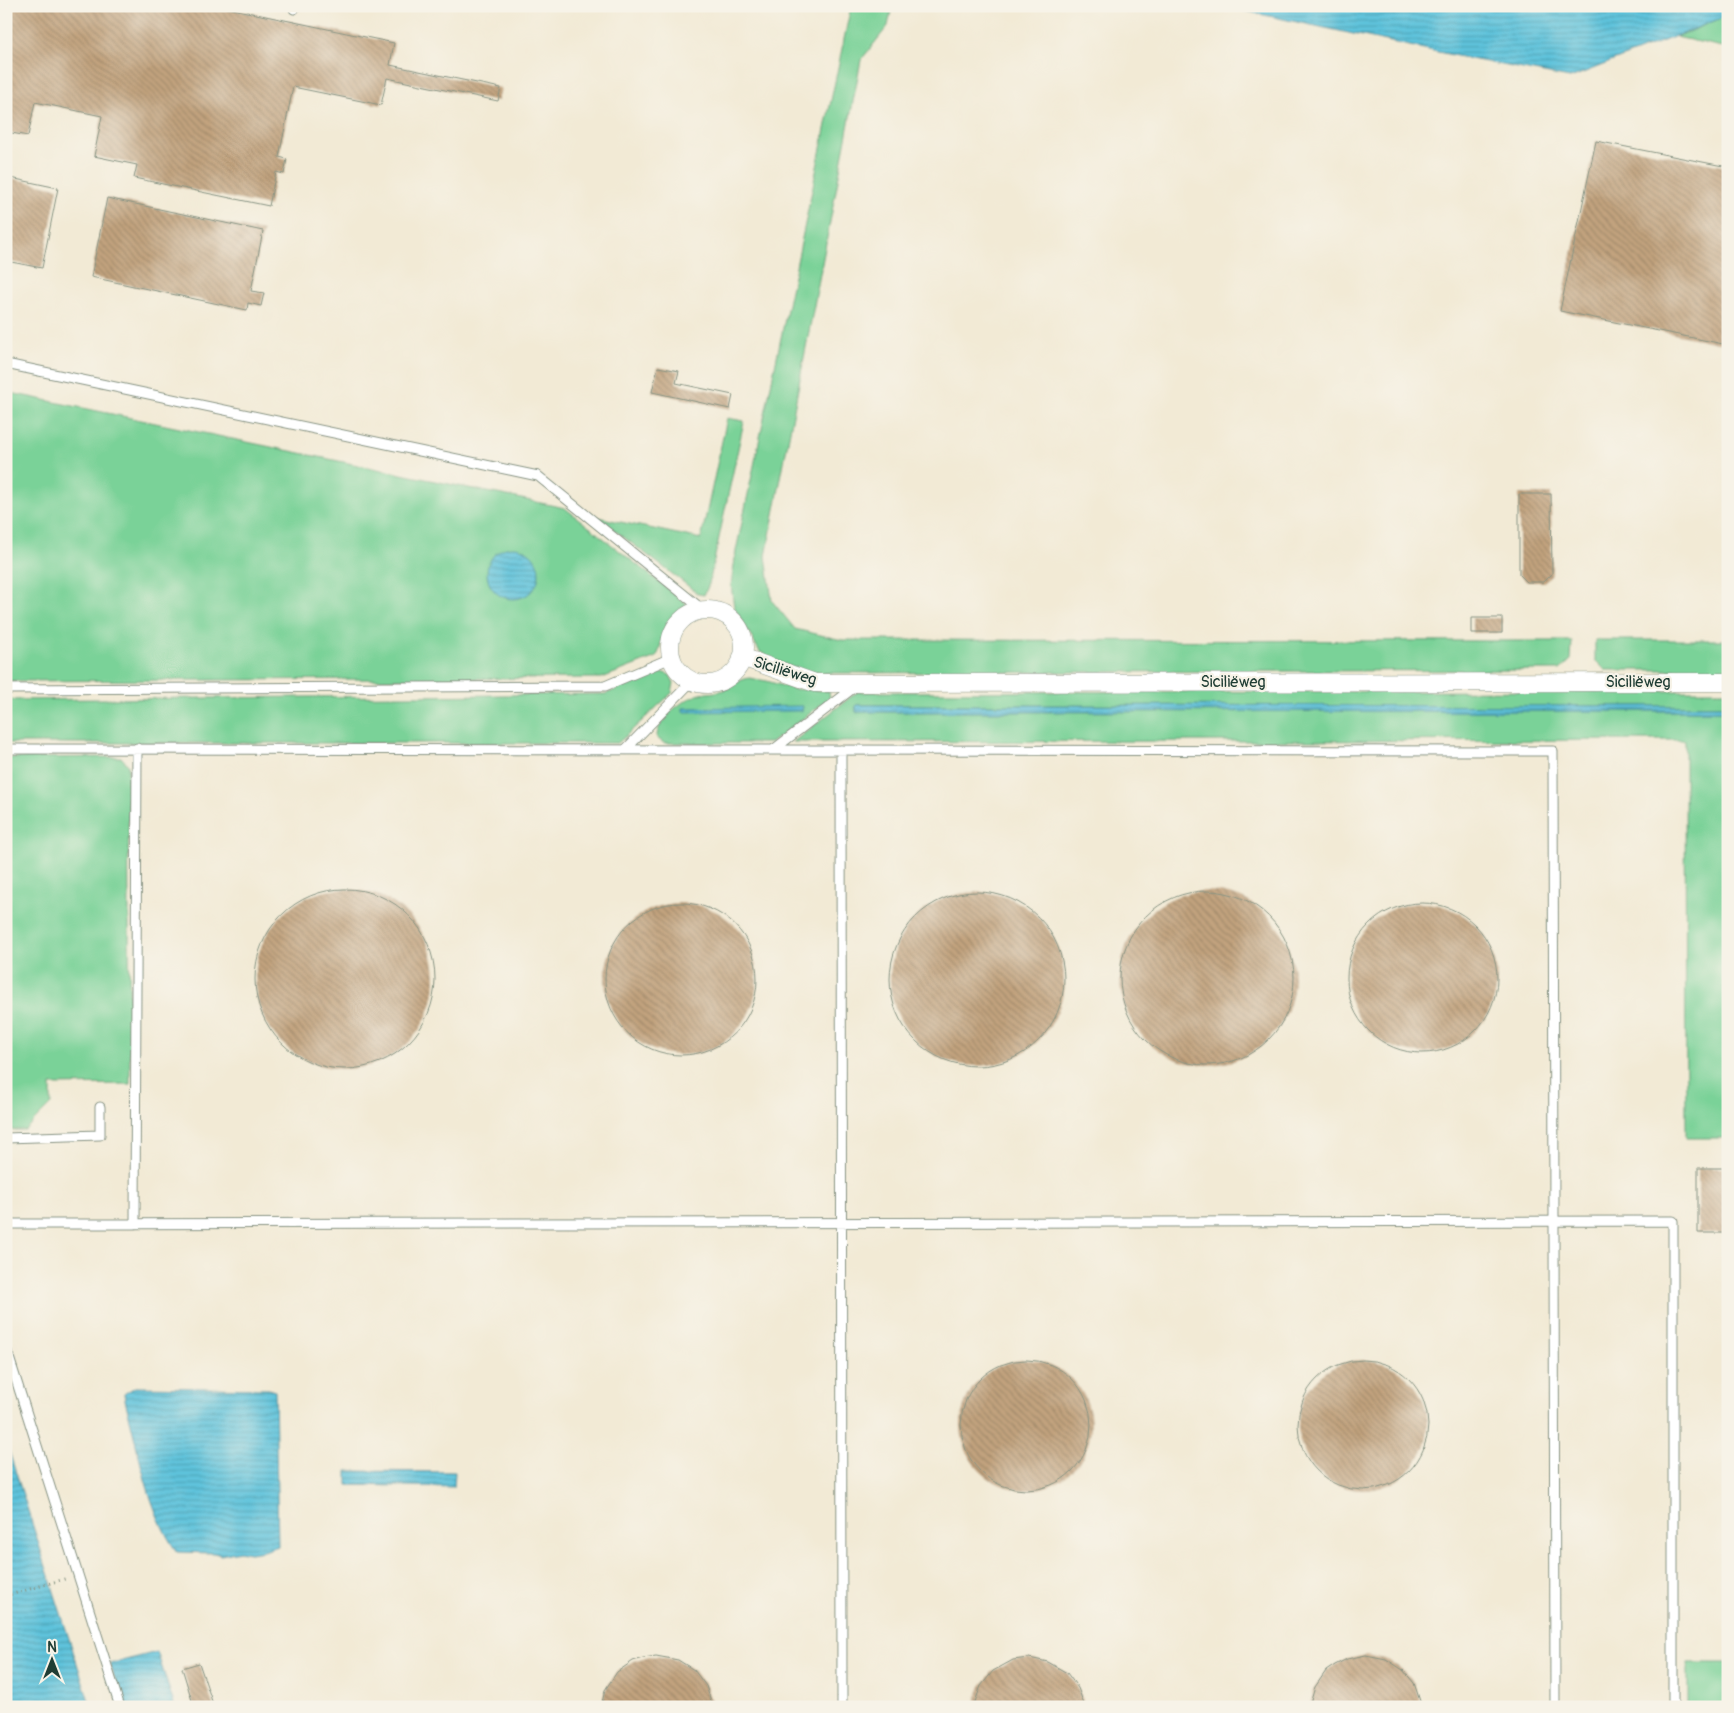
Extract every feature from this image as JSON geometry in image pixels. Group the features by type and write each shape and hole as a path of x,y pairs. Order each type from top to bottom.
{"street":[{"name":"Siciliëweg","path":"692,681 702,684 713,683 731,675 738,667 744,646 742,634 736,624 727,616 716,611 703,610"},
{"path":"692,681 683,675 671,658 671,636 683,619 692,613 703,610"},
{"name":"Siciliëweg","path":"742,657 815,683 1728,682"}],"lane":[{"path":"6,364 538,476 703,610"},
{"path":"6,689 605,686 671,658"},
{"path":"625,750 692,681"},
{"path":"773,750 859,683"},
{"path":"134,1224 137,748"},
{"path":"6,749 1553,751 1555,1707"},
{"path":"841,750 842,1707"},
{"path":"6,1138 100,1135 100,1107"},
{"path":"6,1224 842,1224 1673,1221 1673,1707"},
{"path":"6,1348 120,1707"}],"path":[{"path":"6,1596 74,1576"}],"green space":[{"path":"851,6 892,6 888,26 861,60 766,556 772,601 795,629 842,640 1572,641 1571,660 1560,670 823,673 803,671 781,663 760,652 734,607 731,585 736,551"},
{"path":"1724,17 1728,18 1728,48 1676,37"},
{"path":"6,392 565,508 687,604 668,623 663,632 660,649 656,657 602,678 6,681"},
{"path":"727,418 744,421 709,584 704,595 698,594 597,517 701,539"},
{"path":"1595,640 1728,640 1728,670 1605,670 1595,660"},
{"path":"661,672 670,675 674,683 672,693 618,743 6,743 6,700 605,694"},
{"path":"749,678 793,689 829,691 830,698 771,743 664,743 657,738 661,724 672,710 679,705 694,696 718,692"},
{"path":"1728,691 1728,706 856,705 856,712 1728,711 1728,1138 1686,1138 1685,740 793,742 857,692"},
{"path":"121,757 128,765 130,1084 51,1085 51,1104 25,1130 6,1130 6,758"},
{"path":"1688,1663 1728,1663 1728,1707 1688,1707"}],"water":[{"path":"1222,6 1728,6 1728,18 1724,17 1570,78"},
{"path":"513,547 523,549 531,555 537,563 539,573 537,583 531,591 523,597 513,599 503,597 495,591 489,583 487,573 489,563 495,555 503,549"},
{"path":"856,705 1728,706 1728,711 856,712"},
{"path":"803,706 802,711 683,712 683,708"},
{"path":"135,1387 269,1389 275,1391 278,1546 264,1551 250,1553 239,1551 221,1555 214,1553 177,1552 159,1519 140,1461 124,1394"},
{"path":"6,1442 91,1707 6,1707"},
{"path":"347,1471 455,1472 454,1487 347,1485"},
{"path":"157,1652 175,1707 124,1707 110,1664"}],"building":[{"path":"6,6 218,6 394,43 390,65 501,88 498,101 387,78 381,105 293,87 279,157 287,159 284,174 276,172 269,206 134,178 137,165 94,156 102,116 35,102 28,136 6,132"},
{"path":"1596,141 1728,167 1728,345 1560,311"},
{"path":"6,177 58,188 42,268 6,261"},
{"path":"107,198 263,231 251,291 264,293 261,306 248,303 247,310 91,277"},
{"path":"658,367 679,371 676,383 733,395 730,409 652,392"},
{"path":"1519,494 1551,494 1552,574 1544,582 1527,582 1519,574"},
{"path":"1472,618 1502,618 1502,633 1472,633"},
{"path":"354,889 363,890 388,899 409,915 425,936 434,961 434,997 425,1022 409,1043 388,1059 380,1062 363,1068 336,1069 327,1068 302,1059 275,1036 265,1022 256,997 255,970 256,961 265,936 288,909 302,899 327,890"},
{"path":"1198,891 1216,891 1248,901 1269,916 1284,937 1294,969 1294,987 1284,1019 1269,1040 1248,1055 1232,1061 1216,1065 1198,1065 1166,1055 1145,1040 1130,1019 1124,1003 1120,987 1120,969 1130,937 1145,916 1166,901 1182,895"},
{"path":"968,892 986,892 1018,902 1039,917 1054,938 1064,970 1064,988 1054,1020 1039,1041 1018,1056 1002,1062 986,1066 968,1066 936,1056 915,1041 900,1020 894,1004 890,988 890,970 900,938 915,917 936,902 952,896"},
{"path":"681,903 710,909 723,916 734,926 744,937 751,950 757,979 751,1008 744,1021 734,1032 723,1042 710,1049 681,1055 652,1049 639,1042 628,1032 618,1021 611,1008 605,979 611,950 618,937 628,926 639,916 652,909"},
{"path":"1422,903 1437,904 1451,908 1464,915 1475,925 1485,936 1492,949 1496,963 1496,993 1492,1007 1485,1020 1475,1031 1464,1041 1451,1048 1437,1052 1422,1053 1407,1052 1393,1048 1380,1041 1369,1031 1359,1020 1352,1007 1348,993 1347,978 1348,963 1352,949 1359,936 1369,925 1380,915 1393,908 1407,904"},
{"path":"1698,1168 1728,1168 1728,1233 1698,1233"},
{"path":"1026,1360 1039,1361 1051,1365 1072,1379 1086,1400 1090,1412 1090,1438 1086,1450 1072,1471 1051,1485 1039,1489 1026,1490 1013,1489 1001,1485 980,1471 966,1450 962,1438 961,1425 962,1412 966,1400 980,1379 1001,1365 1013,1361"},
{"path":"1363,1360 1376,1361 1388,1365 1409,1379 1423,1400 1427,1412 1427,1438 1423,1450 1409,1471 1388,1485 1376,1489 1363,1490 1350,1489 1338,1485 1317,1471 1303,1450 1299,1438 1298,1425 1299,1412 1303,1400 1317,1379 1338,1365 1350,1361"},
{"path":"1366,1655 1386,1659 1403,1670 1414,1683 1422,1707 1309,1707 1315,1687 1326,1671 1347,1659"},
{"path":"656,1656 678,1660 694,1670 706,1686 713,1707 601,1707 605,1690 617,1672 633,1661"},
{"path":"1029,1658 1048,1662 1067,1673 1078,1688 1085,1707 973,1707 981,1686 993,1671 1013,1660"},
{"path":"199,1663 214,1707 194,1707 182,1668"}]}
